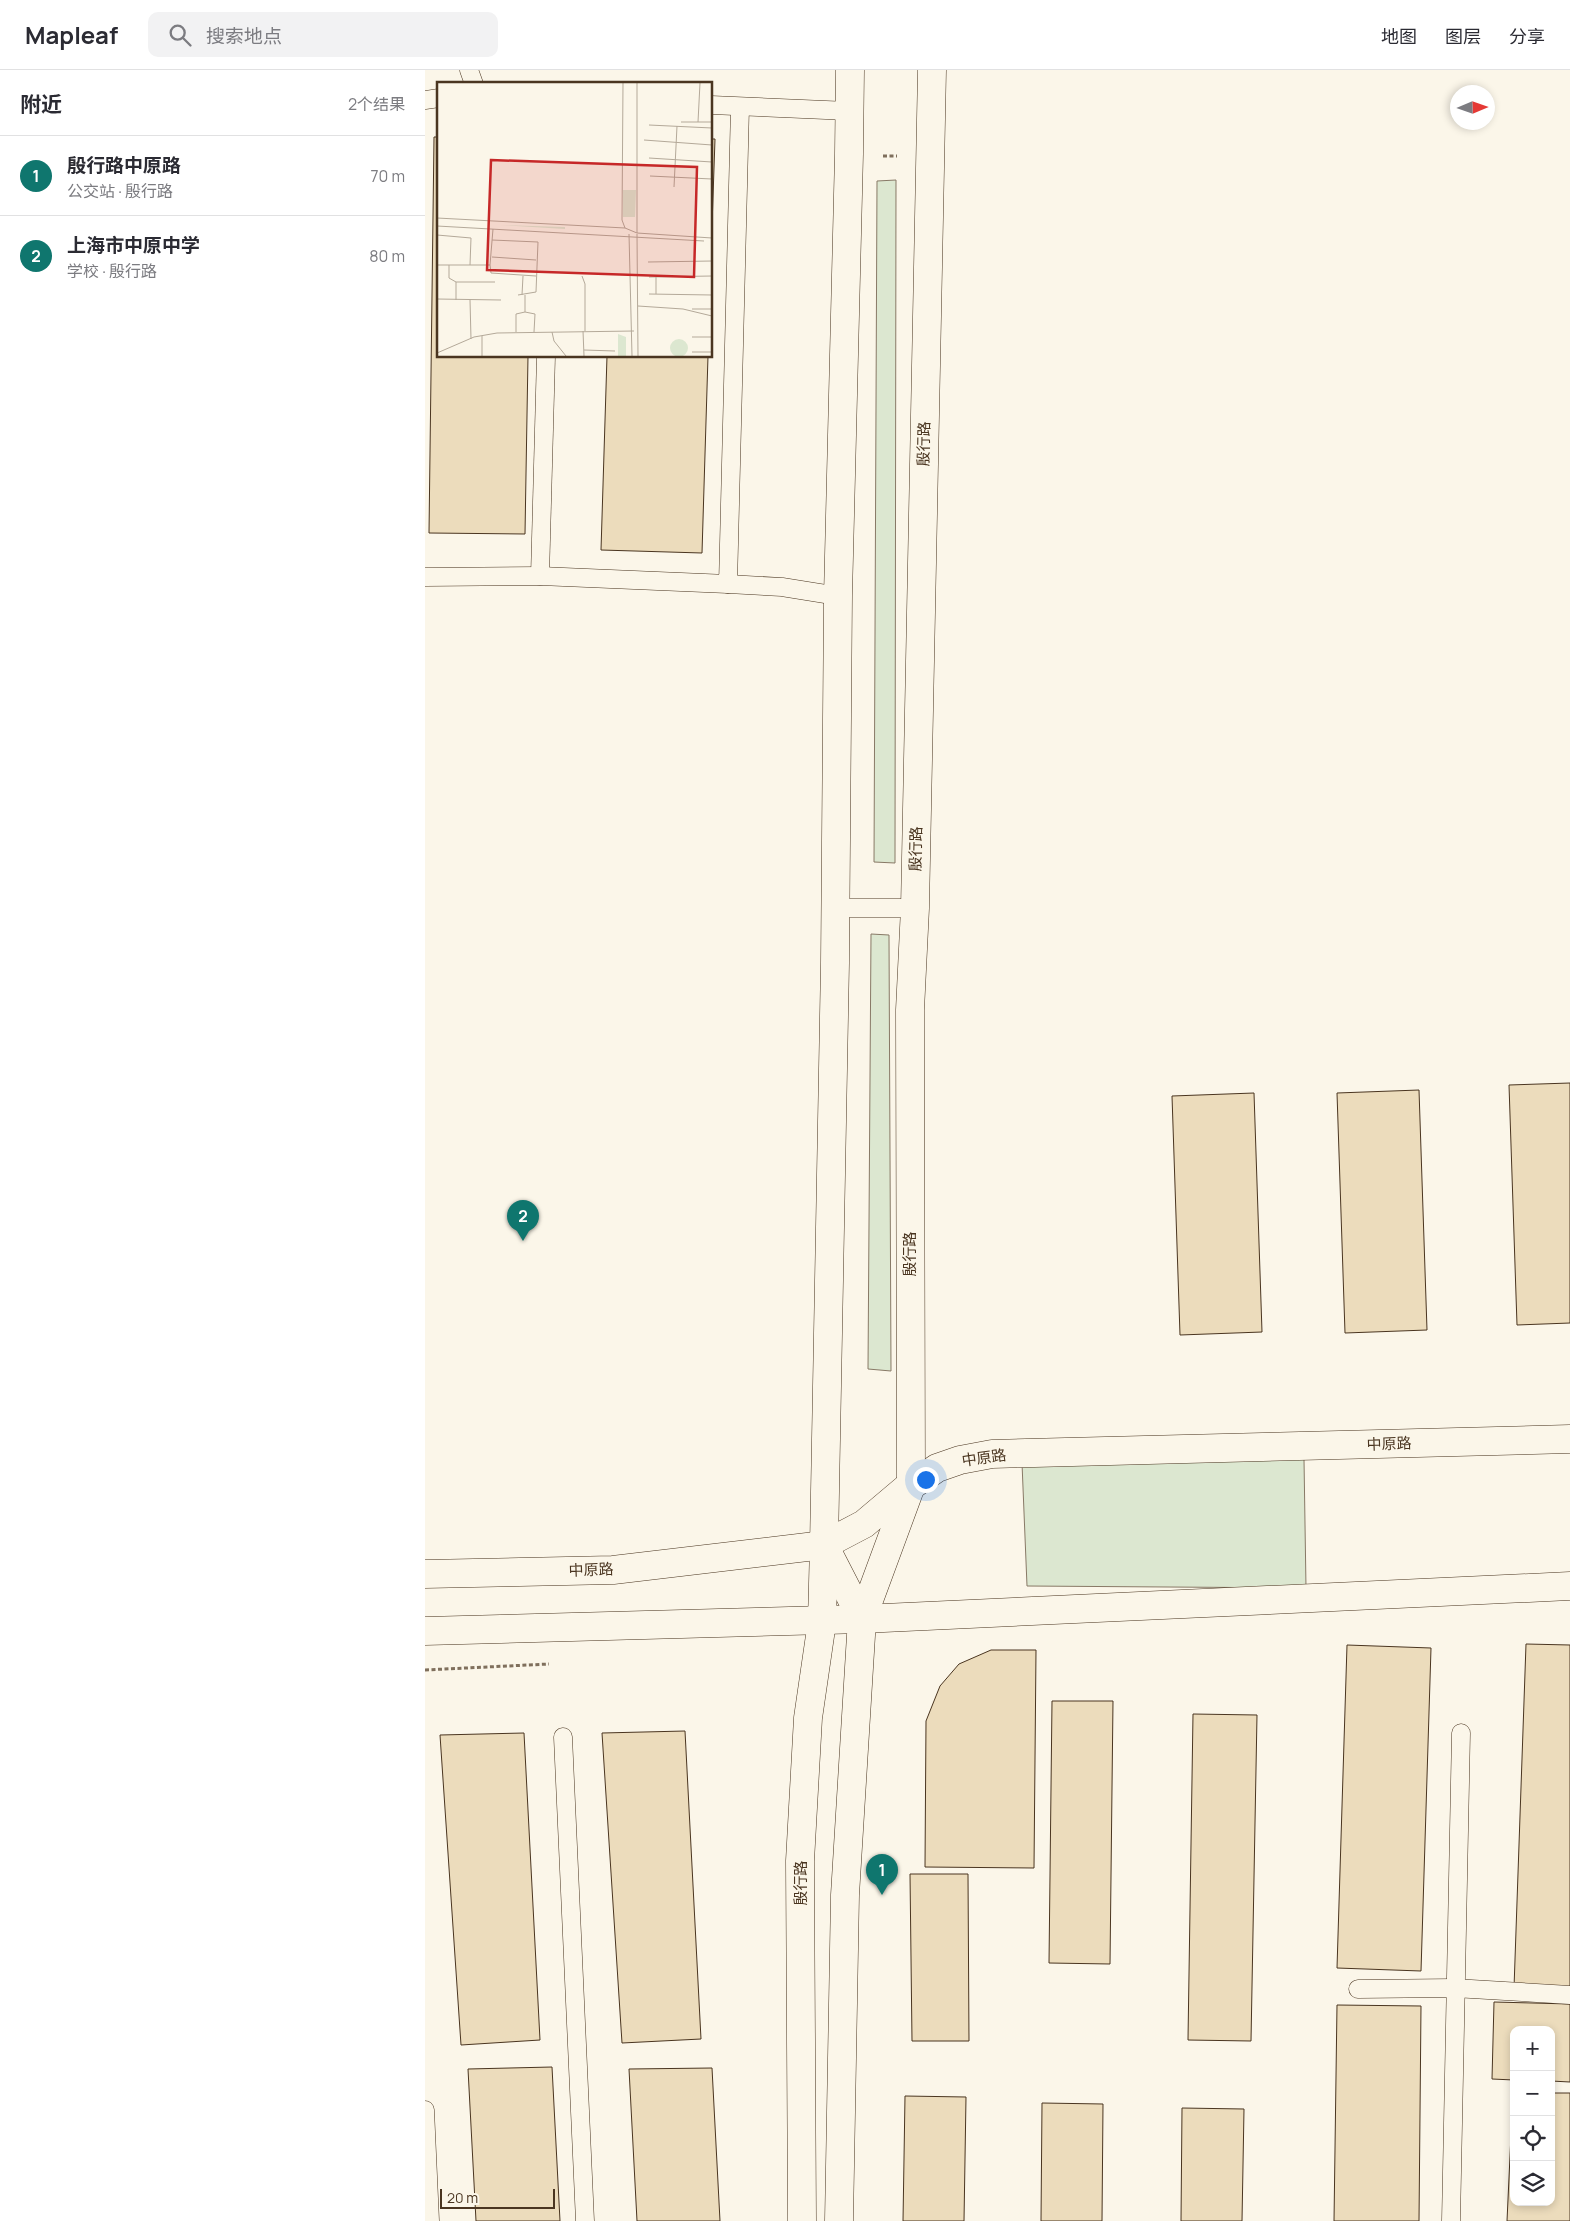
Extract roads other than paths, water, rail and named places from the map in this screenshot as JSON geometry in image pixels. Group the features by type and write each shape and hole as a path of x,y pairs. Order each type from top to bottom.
{"main road":[{"name":"殷行路","path":"802,2221 800,1861 808,1718 822,1622 836,908 838,596 850,70"},
{"name":"殷行路","path":"839,2221 845,1895 862,1619 911,1486 910,1010 915,908 932,70"},
{"name":"中原路","path":"425,1574 613,1570 824,1545 864,1524 911,1486 937,1468 960,1460 992,1454 1570,1439"},
{"name":"殷行路","path":"824,1545 862,1619"},
{"path":"425,1630 822,1622 1570,1586"}],"lane":[{"path":"713,105 849,111"},
{"path":"728,584 740,107"},
{"path":"540,576 547,358"},
{"path":"425,577 540,576 728,584 782,587 838,596"},
{"path":"836,908 915,908"},
{"path":"1451,2221 1454,1988 1461,1733"},
{"path":"563,1738 585,2221"},
{"path":"1358,1989 1454,1988 1570,1995"},
{"path":"425,2110 430,2221"}],"place":[{"name":"上海市中原中学","path":"523,1241"},
{"name":"殷行路中原路","path":"882,1895"}]}
